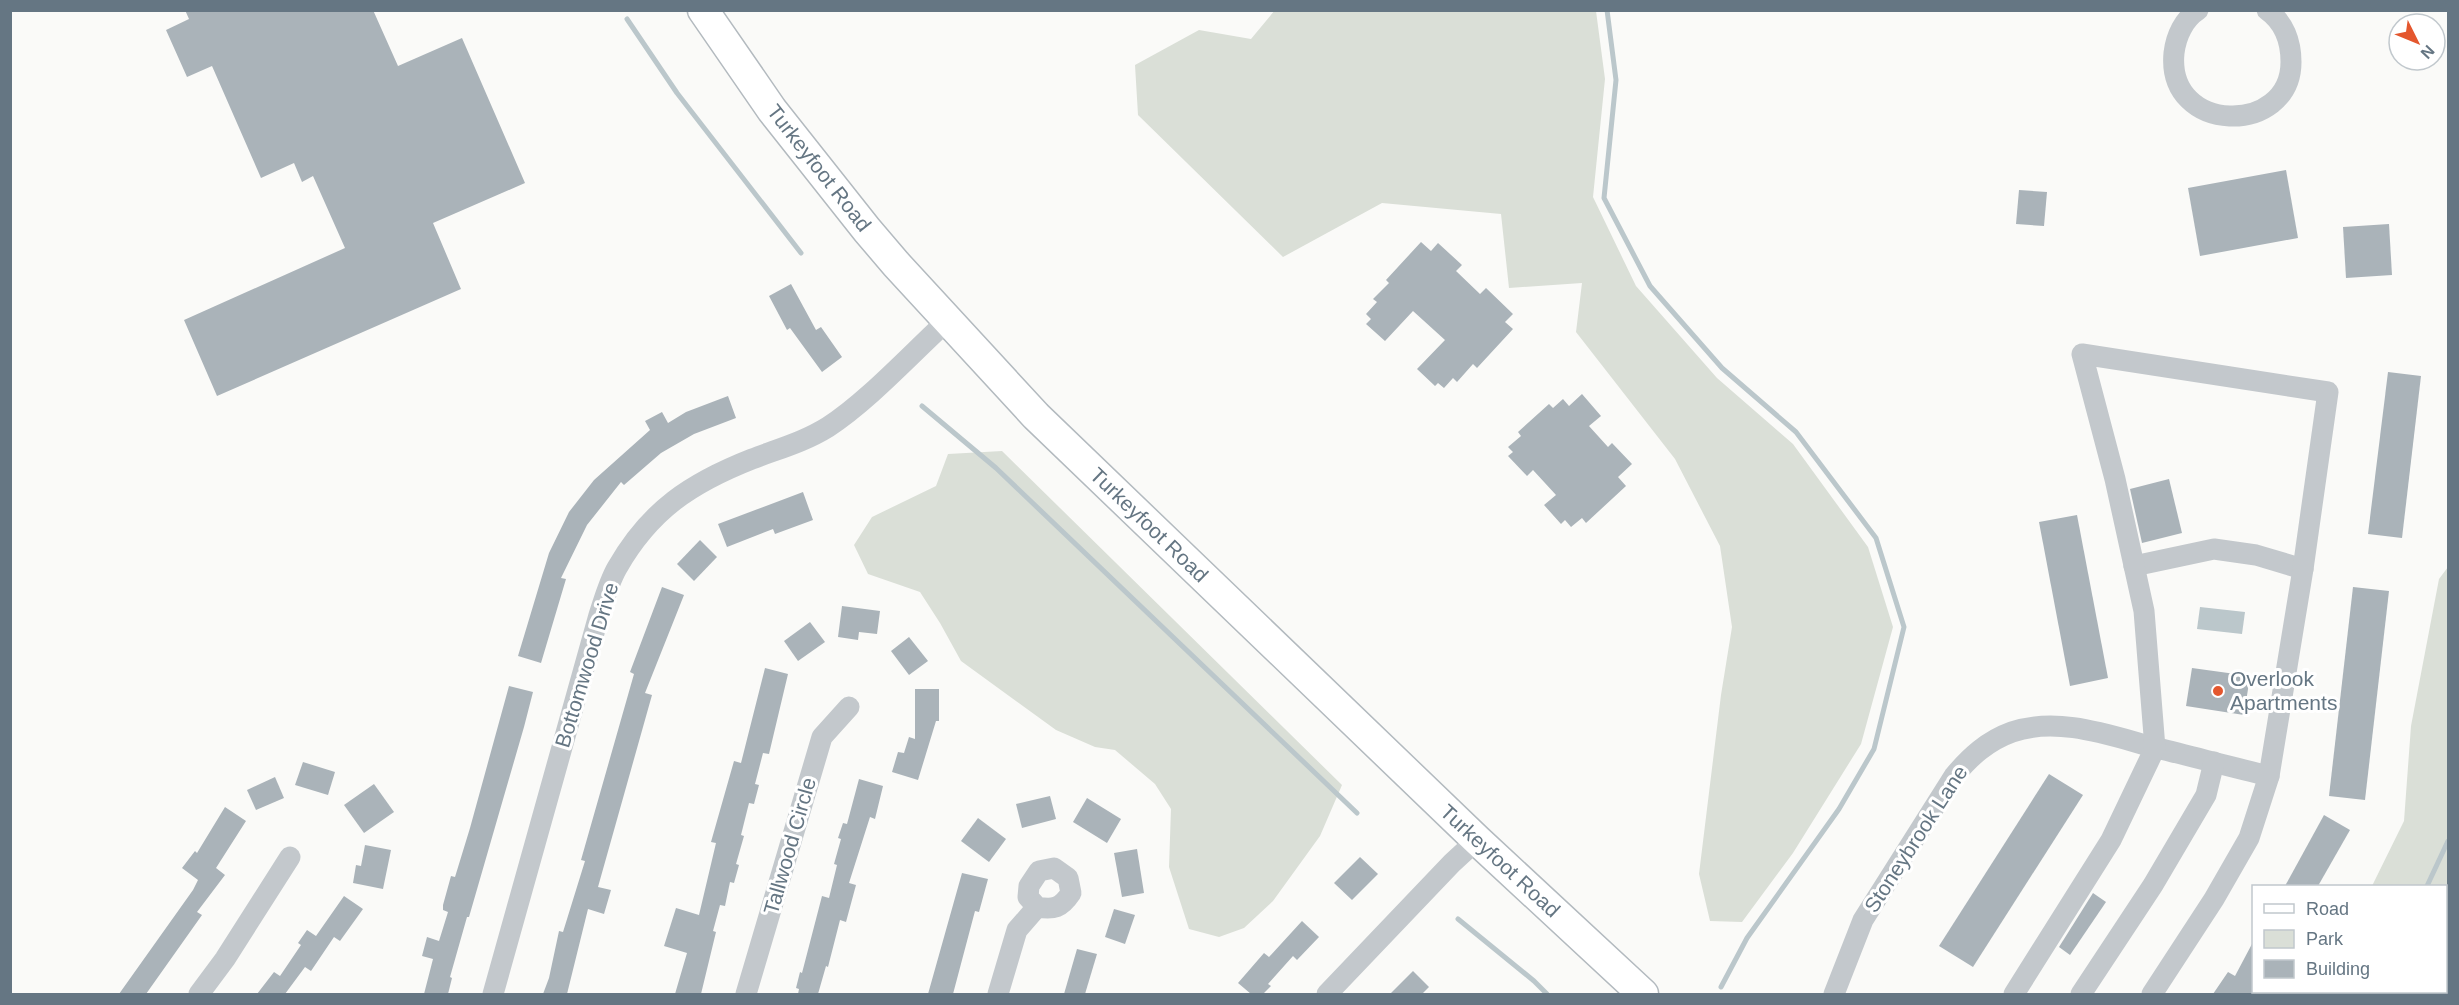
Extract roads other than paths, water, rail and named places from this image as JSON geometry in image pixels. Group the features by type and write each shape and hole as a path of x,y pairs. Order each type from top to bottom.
{"main road":[{"name":"Turkeyfoot Road","path":"703,10 772,110 828,182 896,264 1036,416 1477,840 1643,994"}],"street":[{"path":"2198,10 2182,27 2175,43 2173,61 2177,79 2186,95 2200,108 2218,116 2237,117 2256,112 2273,102 2285,86 2291,68 2291,48 2284,30 2267,10"},
{"name":"Bottomwood Drive","path":"493,994 599,615 616,570 636,539 667,505 693,486 752,460 794,445 827,427 850,410 947,321"},
{"path":"2014,994 2111,840 2155,748 2144,611 2115,479 2082,354 2328,392 2303,569 2269,776 2248,838 2214,899 2152,994"},
{"path":"2134,566 2214,549 2256,555 2303,569"},
{"name":"Tallwood Circle","path":"746,994 822,736 849,707"},
{"name":"Stoneybrook Lane","path":"1837,986 1863,920 1954,776 1989,742 2013,732 2060,726 2079,728 2269,776"},
{"path":"2081,994 2153,885 2206,795 2214,762"},
{"path":"1327,994 1452,863 1477,840"},
{"path":"199,994 225,959 290,857"},
{"path":"999,994 1017,930 1036,907"},
{"path":"1817,994 1837,986"}],"waterway":[{"path":"1607,10 1616,80 1604,198 1650,286 1722,368 1796,432 1876,538 1904,627 1874,749 1839,809 1747,938 1721,987"},
{"path":"627,19 677,93 801,253"},
{"path":"922,406 996,468 1357,813"},
{"path":"2427,885 2448,841"},
{"path":"1458,919 1547,994"}],"place":[{"name":"Overlook Apartments","path":"2218,691"}]}
